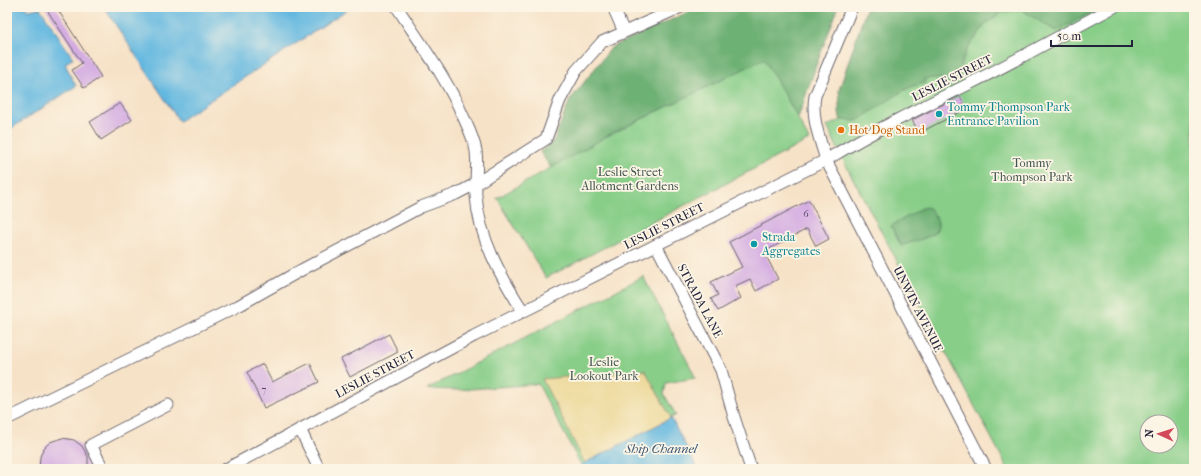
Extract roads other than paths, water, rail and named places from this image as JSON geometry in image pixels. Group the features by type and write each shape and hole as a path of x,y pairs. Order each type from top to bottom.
{"street":[{"path":"397,7 453,94 468,127 476,151 476,196 480,222 488,246 503,279 523,311"},
{"path":"613,7 624,32"},
{"path":"7,419 238,306 305,268 422,207 456,194 477,183 546,139 560,100 576,71 602,42 681,7"},
{"name":"UNWIN AVENUE","path":"852,7 818,89 814,103 814,116 826,160 986,469"},
{"name":"LESLIE STREET","path":"226,469 474,336 826,160 852,144 1114,7"},
{"name":"STRADA LANE","path":"656,245 722,370 734,417 751,469"},
{"path":"103,469 91,445 168,405"},
{"path":"300,429 319,469"}],"water":[{"path":"7,7 27,7 28,10 40,8 73,58 65,64 76,86 7,131"},
{"path":"104,7 351,7 179,121"},
{"name":"Ship Channel","path":"671,418 698,469 582,469 581,465"}],"place":[{"name":"Tommy Thompson Park Entrance Pavilion","path":"939,114"},
{"name":"Hot Dog Stand","path":"841,130"},
{"name":"Strada Aggregates","path":"754,244"}],"park label":[{"name":"Tommy Thompson Park","path":"1032,170"},
{"name":"Leslie Street Allotment Gardens","path":"630,179"},
{"name":"Leslie Lookout Park","path":"604,369"}]}
